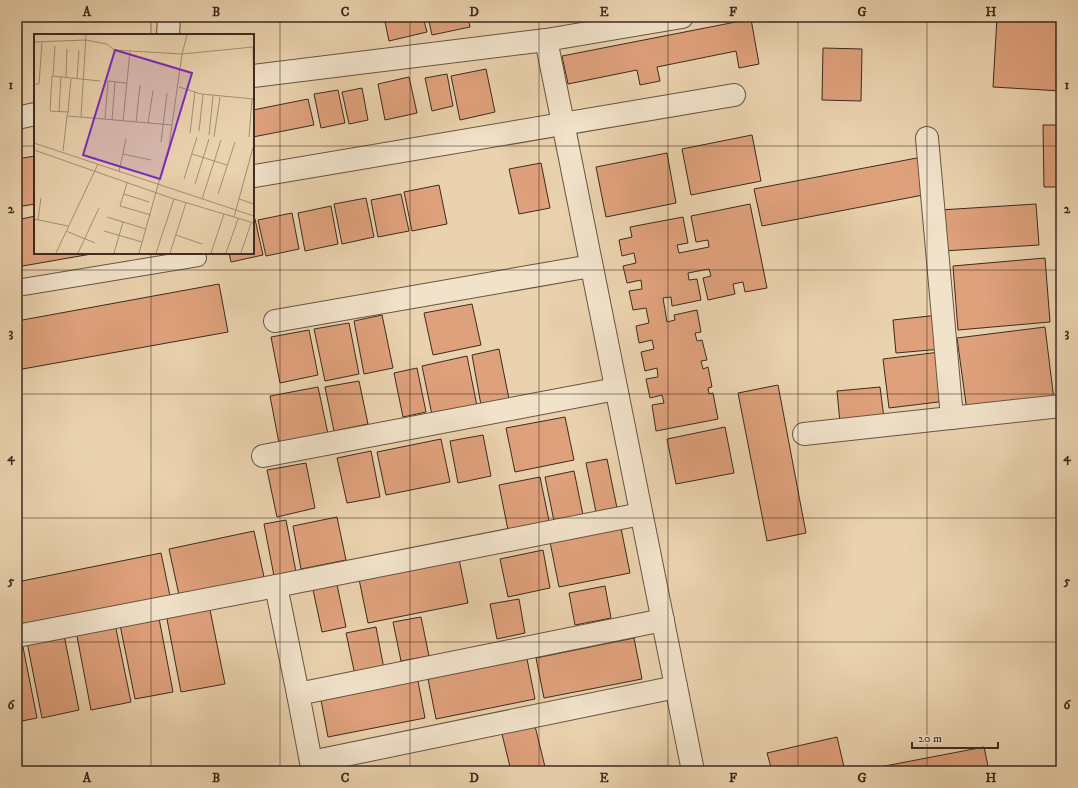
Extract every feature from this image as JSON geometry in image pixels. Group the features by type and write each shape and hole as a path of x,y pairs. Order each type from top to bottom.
{"street":[{"path":"168,34 169,17"},
{"path":"254,76 546,40 682,17"},
{"path":"546,40 564,123 591,266 693,771"},
{"path":"255,176 734,95"},
{"path":"17,118 34,114"},
{"path":"927,138 952,418"},
{"path":"275,321 591,266"},
{"path":"263,456 616,389"},
{"path":"804,434 1061,406"},
{"path":"17,636 641,514"},
{"path":"276,586 311,762 676,686"},
{"path":"298,694 663,620"}],"lane":[{"path":"17,288 198,258 197,254"}],"building":[{"path":"384,17 423,17 427,32 389,41"},
{"path":"428,17 468,17 470,27 432,35"},
{"path":"499,17 518,17 500,21"},
{"path":"997,17 1061,17 1061,91 993,87"},
{"path":"751,19 759,64 739,68 736,51 657,67 660,81 640,85 637,70 568,84 562,56"},
{"path":"823,48 862,49 861,101 822,100"},
{"path":"486,69 495,112 460,120 451,76"},
{"path":"447,74 453,106 432,111 425,78"},
{"path":"409,77 417,113 385,120 378,84"},
{"path":"362,88 368,120 349,124 342,92"},
{"path":"338,90 345,123 321,128 314,94"},
{"path":"308,99 314,125 254,137 254,110"},
{"path":"1043,125 1061,125 1061,187 1044,187"},
{"path":"752,135 761,181 691,195 682,149"},
{"path":"667,153 676,203 606,217 596,167"},
{"path":"34,156 34,204 17,207 17,159"},
{"path":"922,157 923,195 762,226 754,189"},
{"path":"541,163 550,208 519,214 509,169"},
{"path":"439,185 447,224 412,231 404,192"},
{"path":"401,194 409,231 378,237 371,200"},
{"path":"366,198 374,237 342,244 334,204"},
{"path":"750,204 767,288 745,292 743,282 733,284 735,294 708,300 703,278 711,276 709,269 688,273 689,280 697,279 701,300 672,306 671,297 663,298 667,322 675,320 674,315 697,310 701,332 695,333 697,341 702,340 707,360 701,361 703,369 708,367 712,387 708,388 709,394 713,393 718,419 656,431 652,405 664,403 662,395 650,398 646,379 658,377 657,368 645,371 641,352 654,349 652,340 639,343 636,326 649,323 646,308 633,310 629,291 642,289 641,280 627,283 623,266 636,263 634,253 622,256 619,240 632,237 630,227 683,217 688,243 677,245 679,253 709,247 708,240 696,242 691,216"},
{"path":"1036,204 1039,245 943,251 940,210"},
{"path":"331,206 338,244 305,251 298,213"},
{"path":"292,213 299,249 266,256 258,220"},
{"path":"34,216 34,254 91,254 17,267 17,220"},
{"path":"254,220 263,255 231,262 229,254 254,254"},
{"path":"1045,258 1050,322 958,330 953,266"},
{"path":"219,284 228,332 17,370 17,321"},
{"path":"472,304 481,345 433,355 424,313"},
{"path":"382,315 393,368 364,374 354,321"},
{"path":"939,315 942,349 896,353 893,320"},
{"path":"349,323 359,374 325,381 314,329"},
{"path":"1045,327 1054,400 967,411 957,338"},
{"path":"309,330 318,375 280,383 271,337"},
{"path":"499,349 509,399 481,405 472,355"},
{"path":"940,352 946,401 889,408 883,359"},
{"path":"467,356 477,406 432,415 422,366"},
{"path":"417,368 426,412 403,417 394,373"},
{"path":"359,381 368,424 334,431 325,387"},
{"path":"778,385 806,533 767,541 738,393"},
{"path":"318,387 328,434 279,443 270,396"},
{"path":"880,387 884,418 840,423 837,391"},
{"path":"565,417 574,460 515,472 506,428"},
{"path":"725,427 734,473 676,484 667,439"},
{"path":"483,435 491,476 458,483 450,441"},
{"path":"441,439 450,482 386,495 377,452"},
{"path":"371,451 380,497 347,503 337,458"},
{"path":"607,459 617,508 596,512 586,463"},
{"path":"306,463 315,508 277,517 267,470"},
{"path":"574,471 583,515 554,521 545,477"},
{"path":"540,477 549,521 508,530 499,485"},
{"path":"337,517 346,560 301,569 293,526"},
{"path":"286,520 296,572 274,576 264,524"},
{"path":"620,523 630,573 559,587 549,537"},
{"path":"254,531 264,577 179,595 169,549"},
{"path":"543,550 550,588 508,597 500,559"},
{"path":"161,553 170,596 17,627 17,582"},
{"path":"459,559 468,603 368,623 359,579"},
{"path":"336,580 346,627 322,632 312,585"},
{"path":"605,586 611,618 575,625 569,593"},
{"path":"519,599 525,633 497,639 490,604"},
{"path":"209,605 225,684 181,692 166,614"},
{"path":"158,613 173,692 135,699 119,620"},
{"path":"421,617 429,656 401,661 393,622"},
{"path":"115,624 131,702 91,710 76,631"},
{"path":"376,627 384,669 355,675 346,633"},
{"path":"64,635 79,710 42,718 27,642"},
{"path":"634,638 642,679 544,698 536,658"},
{"path":"22,642 37,718 17,722 17,643"},
{"path":"527,659 535,699 436,719 428,679"},
{"path":"417,676 425,718 328,737 320,695"},
{"path":"535,726 546,771 511,771 502,734"},
{"path":"837,737 845,771 772,771 767,753"},
{"path":"984,747 989,771 864,771 864,770"}]}
